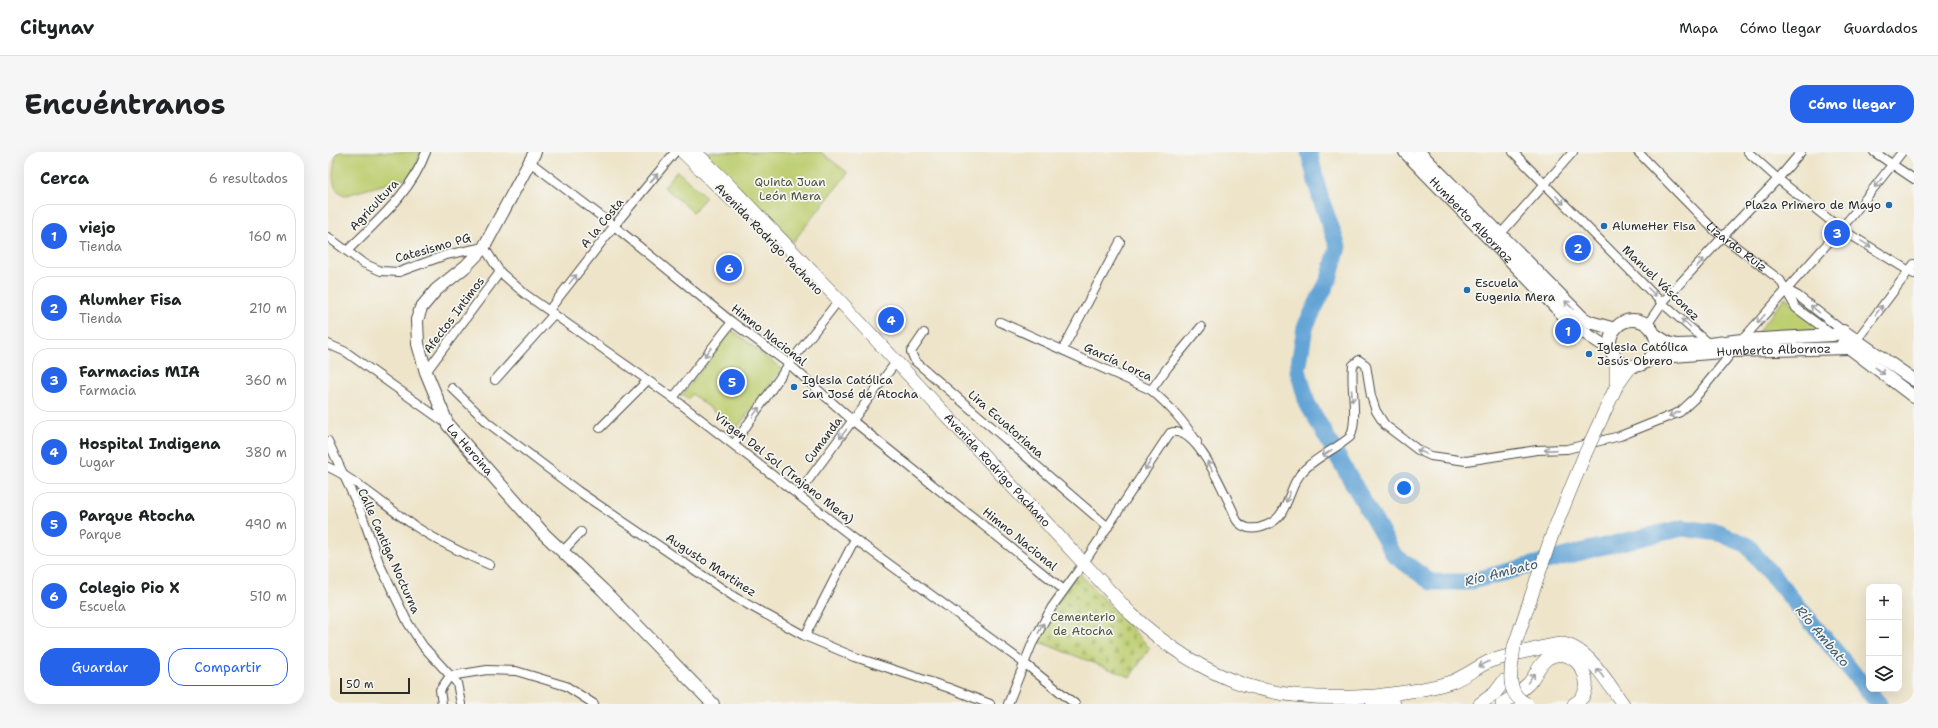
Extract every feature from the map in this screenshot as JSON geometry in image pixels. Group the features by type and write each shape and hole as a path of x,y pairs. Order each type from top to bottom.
{"main road":[{"name":"Avenida Rodrigo Pachano","path":"683,152 837,303"},
{"name":"Avenida Rodrigo Pachano","path":"695,152 725,181 1138,630 1183,665 1208,680 1234,691 1278,704"},
{"name":"Humberto Albornoz","path":"1404,152 1582,318 1590,322 1615,329"},
{"name":"Humberto Albornoz","path":"1418,152 1574,326 1612,352"},
{"name":"La Heroina","path":"532,157 484,247 466,266 436,290 421,308 417,320 418,344 426,372 448,425 562,552 603,590 714,704"},
{"path":"1612,352 1624,364 1631,366 1645,363 1650,358 1656,347 1651,329 1634,320 1620,324 1611,335 1612,352 1616,365 1616,387"},
{"name":"Humberto Albornoz","path":"1651,329 1668,343 1677,345 1709,344 1838,333"},
{"name":"Lizardo Ruiz","path":"1838,333 1853,344 1914,397"},
{"name":"Humberto Albornoz","path":"1650,358 1733,351 1853,344"},
{"name":"Lizardo Ruiz","path":"1853,344 1914,380"},
{"path":"1480,704 1495,693 1504,681 1552,535 1585,454 1616,387 1631,366"},
{"name":"Avenida Rodrigo Pachano","path":"1081,568 1166,645 1208,670 1245,687 1261,692 1287,697 1330,699 1350,698"},
{"path":"1350,698 1407,692 1452,682 1490,661 1561,644 1575,648 1590,659 1623,704"},
{"path":"1514,647 1510,681 1514,694 1527,704"},
{"path":"1502,704 1529,682 1537,668 1549,658 1562,655 1574,659 1583,670 1586,682 1585,693 1579,701 1574,704"},
{"path":"1504,681 1508,695 1519,704"},
{"path":"1350,698 1394,704"}],"street":[{"name":"Agricultura","path":"347,251 398,200 412,181 426,152"},
{"name":"A la Costa","path":"495,380 551,312 614,226 675,152"},
{"name":"Manuel Vásconez","path":"1514,152 1662,302 1709,344"},
{"path":"1496,239 1573,152"},
{"name":"Lizardo Ruiz","path":"1638,152 1723,238 1780,280 1796,308 1838,333"},
{"path":"1748,152 1778,179 1841,229 1912,270 1853,344"},
{"path":"1651,329 1662,302 1778,179 1801,152"},
{"path":"1874,152 1914,179"},
{"path":"1008,704 1024,663 1042,625 1064,590 1081,568 1170,434 1176,431 1182,432 1204,453 1233,511 1235,519 1246,527 1256,529 1269,524 1282,513 1291,488 1299,476 1309,466 1345,441 1352,432 1352,374 1353,365 1358,360 1366,365 1374,404 1385,426 1418,450 1431,456 1466,461 1537,450 1567,449 1620,436 1662,420 1680,412 1694,398 1742,340 1841,229 1902,152"},
{"name":"Himno Nacional","path":"532,157 732,322 789,364 853,421 1064,590"},
{"name":"Catesismo PG","path":"328,237 363,263 381,272 399,272 446,255 484,247"},
{"path":"1063,349 1120,242"},
{"name":"Virgen Del Sol (Trajano Mera)","path":"484,247 500,272 525,294 673,398 855,539 1024,663 1074,704"},
{"name":"Afectos Intimos","path":"426,372 500,272"},
{"path":"734,444 789,364 837,303"},
{"path":"673,398 732,322"},
{"name":"García Lorca","path":"1000,322 1063,349 1151,390 1170,406 1184,421 1204,453"},
{"path":"1151,390 1201,327"},
{"name":"Lira Ecuatoriana","path":"924,333 911,352 915,361 1108,527"},
{"path":"328,344 346,352 448,425"},
{"name":"Cumanda","path":"798,494 893,365"},
{"path":"600,428 647,381"},
{"name":"Augusto Martinez","path":"452,388 488,423 578,491 736,598 805,636 854,657 950,688 990,704"},
{"name":"Calle Cantiga Nocturna","path":"328,441 362,515 380,565 408,623 423,646 457,683 461,704"},
{"path":"328,467 343,475 410,524 450,547 490,565"},
{"path":"562,552 581,532"},
{"path":"805,636 855,539"},
{"path":"442,704 440,690 450,676 487,670 516,670 566,686 594,704"}],"green space":[{"path":"337,152 421,152 411,177 346,195 340,193 334,184 333,172"},
{"name":"Quinta Juan León Mera","path":"701,152 821,152 848,173 793,242"},
{"path":"677,171 706,197 693,212 664,187"},
{"path":"1785,297 1823,330 1757,333"},
{"path":"732,330 782,369 733,433 727,428 730,424 692,394 688,399 682,395"},
{"name":"Cementerio de Atocha","path":"1078,572 1150,648 1130,677 1037,641 1065,590"}],"waterway":[{"name":"Río Ambato","path":"1309,152 1320,197 1338,247 1329,279 1305,327 1298,370 1307,403 1394,555 1431,582 1468,582 1596,548 1683,528 1719,533 1747,545 1879,704"}],"place":[{"name":"Plaza Primero de Mayo","path":"1889,205"},
{"name":"AlumeHer Fisa","path":"1604,226"},
{"name":"Farmacias MIA","path":"1837,233"},
{"name":"Alumher Fisa","path":"1578,248"},
{"name":"Colegio Pio X","path":"729,268"},
{"name":"Escuela Eugenia Mera","path":"1467,290"},
{"name":"Hospital Indigena","path":"891,320"},
{"name":"viejo","path":"1568,331"},
{"name":"Iglesia Católica Jesús Obrero","path":"1589,354"},
{"name":"Parque Atocha","path":"732,382"},
{"name":"Iglesia Católica San José de Atocha","path":"794,387"}]}
